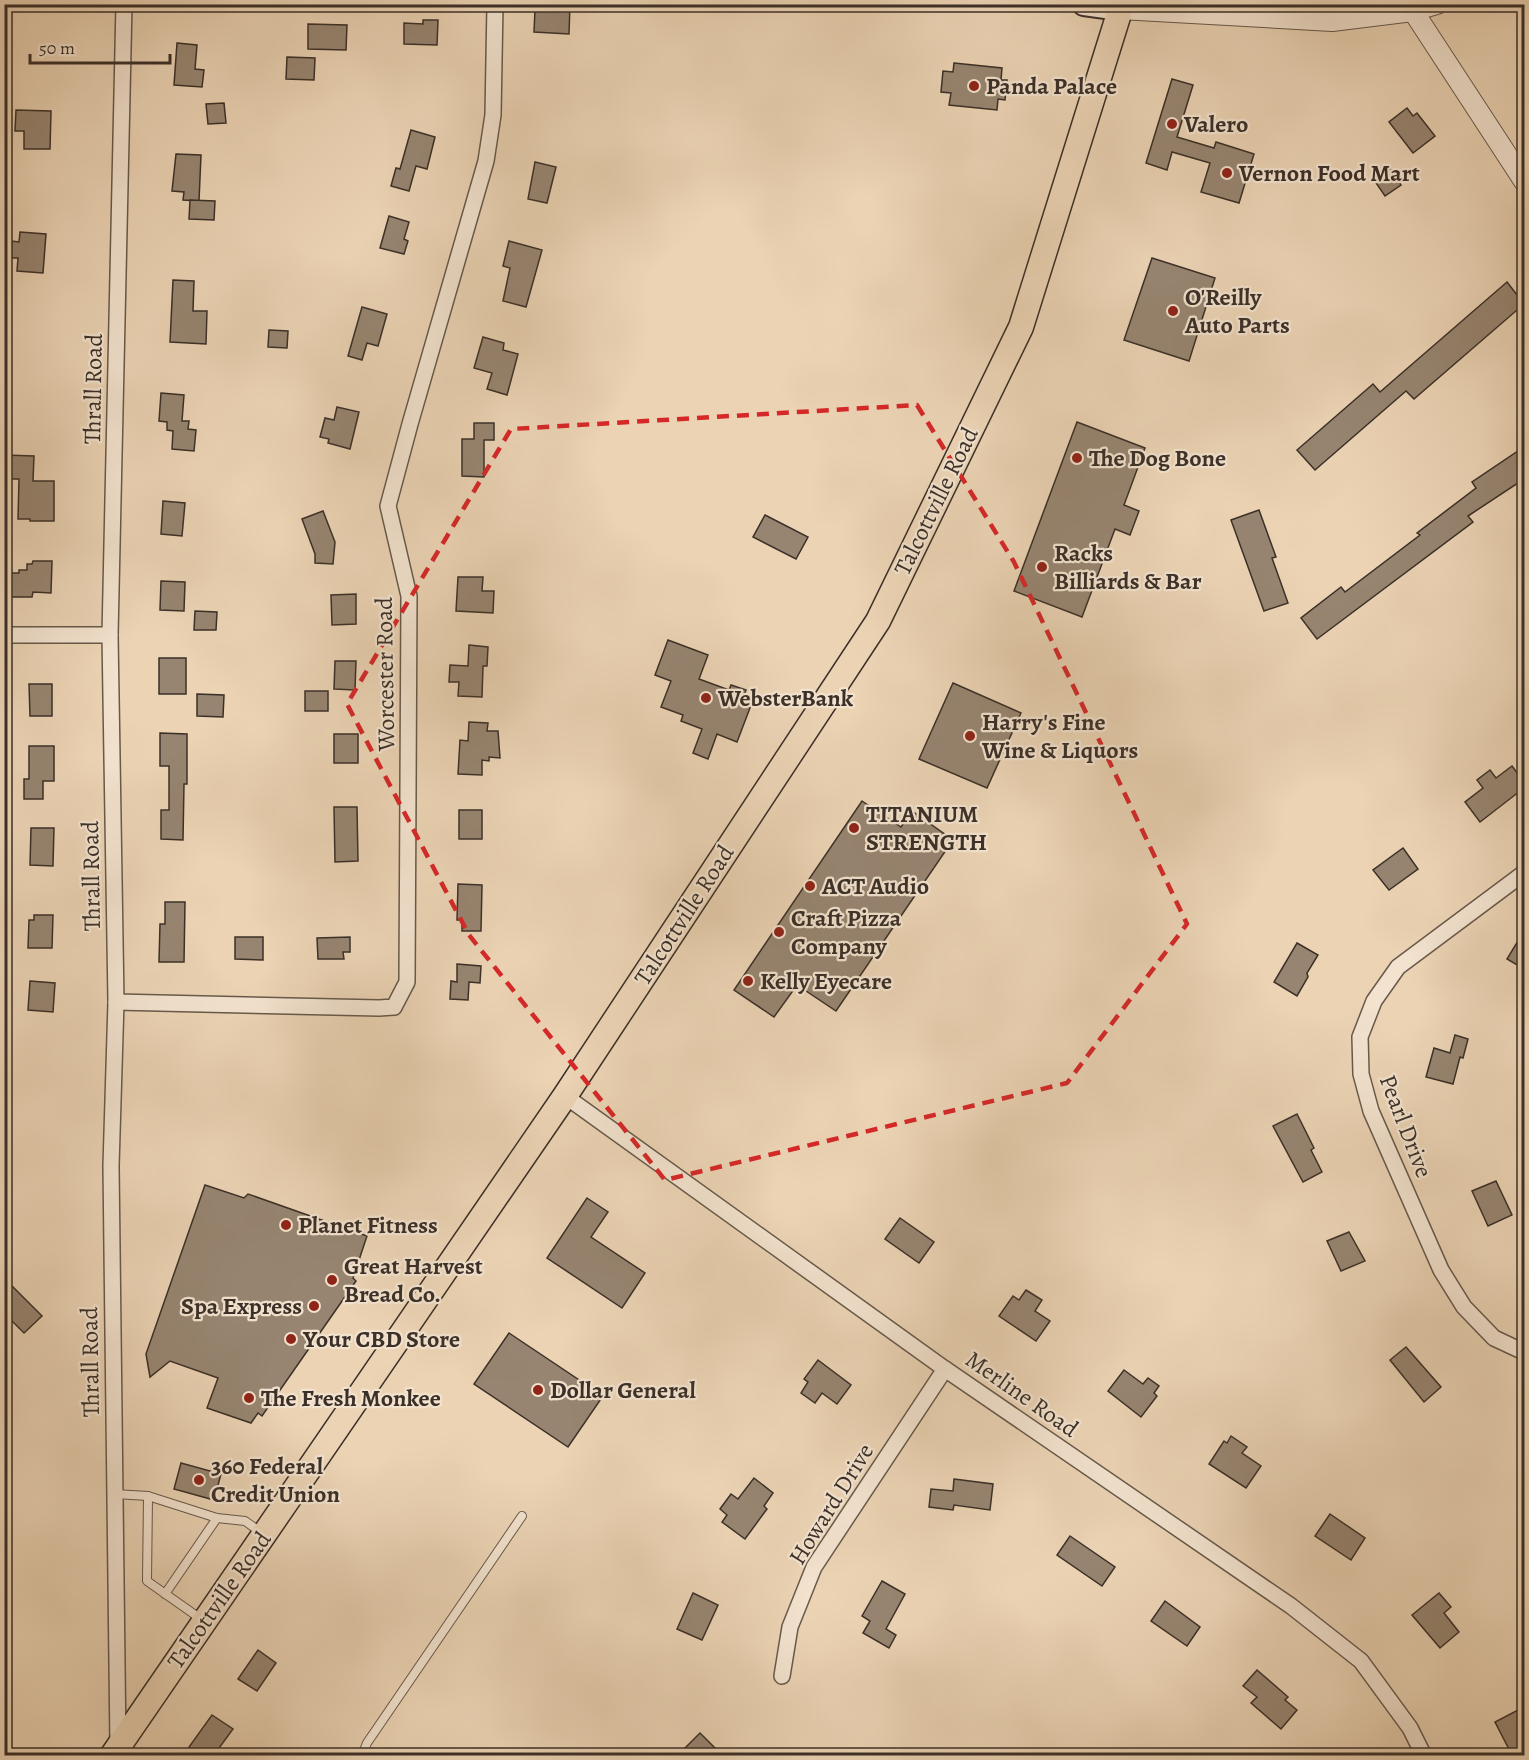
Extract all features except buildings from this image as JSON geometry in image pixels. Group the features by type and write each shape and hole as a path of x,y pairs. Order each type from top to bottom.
{"main road":[{"path":"1084,4 1121,7"},
{"name":"Talcottville Road","path":"115,1751 565,1096 878,621 1021,327 1121,7"}],"street":[{"name":"Thrall Road","path":"115,1751 111,1166 116,1002 110,636 124,4"},
{"name":"Worcester Road","path":"116,1002 394,1007 407,982 409,596 388,506 486,161 493,115 495,4"},
{"path":"1121,7 1332,21 1413,11 1437,4"},
{"path":"1413,11 1524,181"},
{"path":"4,635 110,636"},
{"name":"Pearl Drive","path":"1524,873 1398,967 1374,1001 1360,1037 1361,1074 1371,1111 1441,1270 1464,1307 1494,1338 1524,1352"},
{"name":"Merline Road","path":"565,1096 945,1369 1291,1606 1361,1661 1410,1728 1424,1755"},
{"name":"Howard Drive","path":"782,1676 790,1627 814,1567 945,1369"}],"lane":[{"path":"115,1494 148,1496 217,1518 245,1521 264,1534"},
{"path":"148,1496 147,1581 204,1621"},
{"path":"362,1755 367,1743 522,1516"},
{"path":"165,1594 217,1518"}],"highlighted area":[{"path":"917,405 1014,562 1187,924 1067,1083 665,1180 469,935 347,704 511,429"}],"place":[{"name":"Panda Palace","path":"974,86"},
{"name":"Valero","path":"1172,124"},
{"name":"Vernon Food Mart","path":"1227,173"},
{"name":"O'Reilly Auto Parts","path":"1173,311"},
{"name":"The Dog Bone","path":"1077,458"},
{"name":"Racks Billiards & Bar","path":"1042,567"},
{"name":"WebsterBank","path":"706,698"},
{"name":"Harry's Fine Wine & Liquors","path":"970,736"},
{"name":"TITANIUM STRENGTH","path":"854,828"},
{"name":"ACT Audio","path":"810,886"},
{"name":"Craft Pizza Company","path":"779,932"},
{"name":"Kelly Eyecare","path":"748,981"},
{"name":"Planet Fitness","path":"286,1225"},
{"name":"Great Harvest Bread Co.","path":"332,1280"},
{"name":"Spa Express","path":"314,1306"},
{"name":"Your CBD Store","path":"291,1339"},
{"name":"Dollar General","path":"538,1390"},
{"name":"The Fresh Monkee","path":"249,1398"},
{"name":"360 Federal Credit Union","path":"199,1480"}]}
